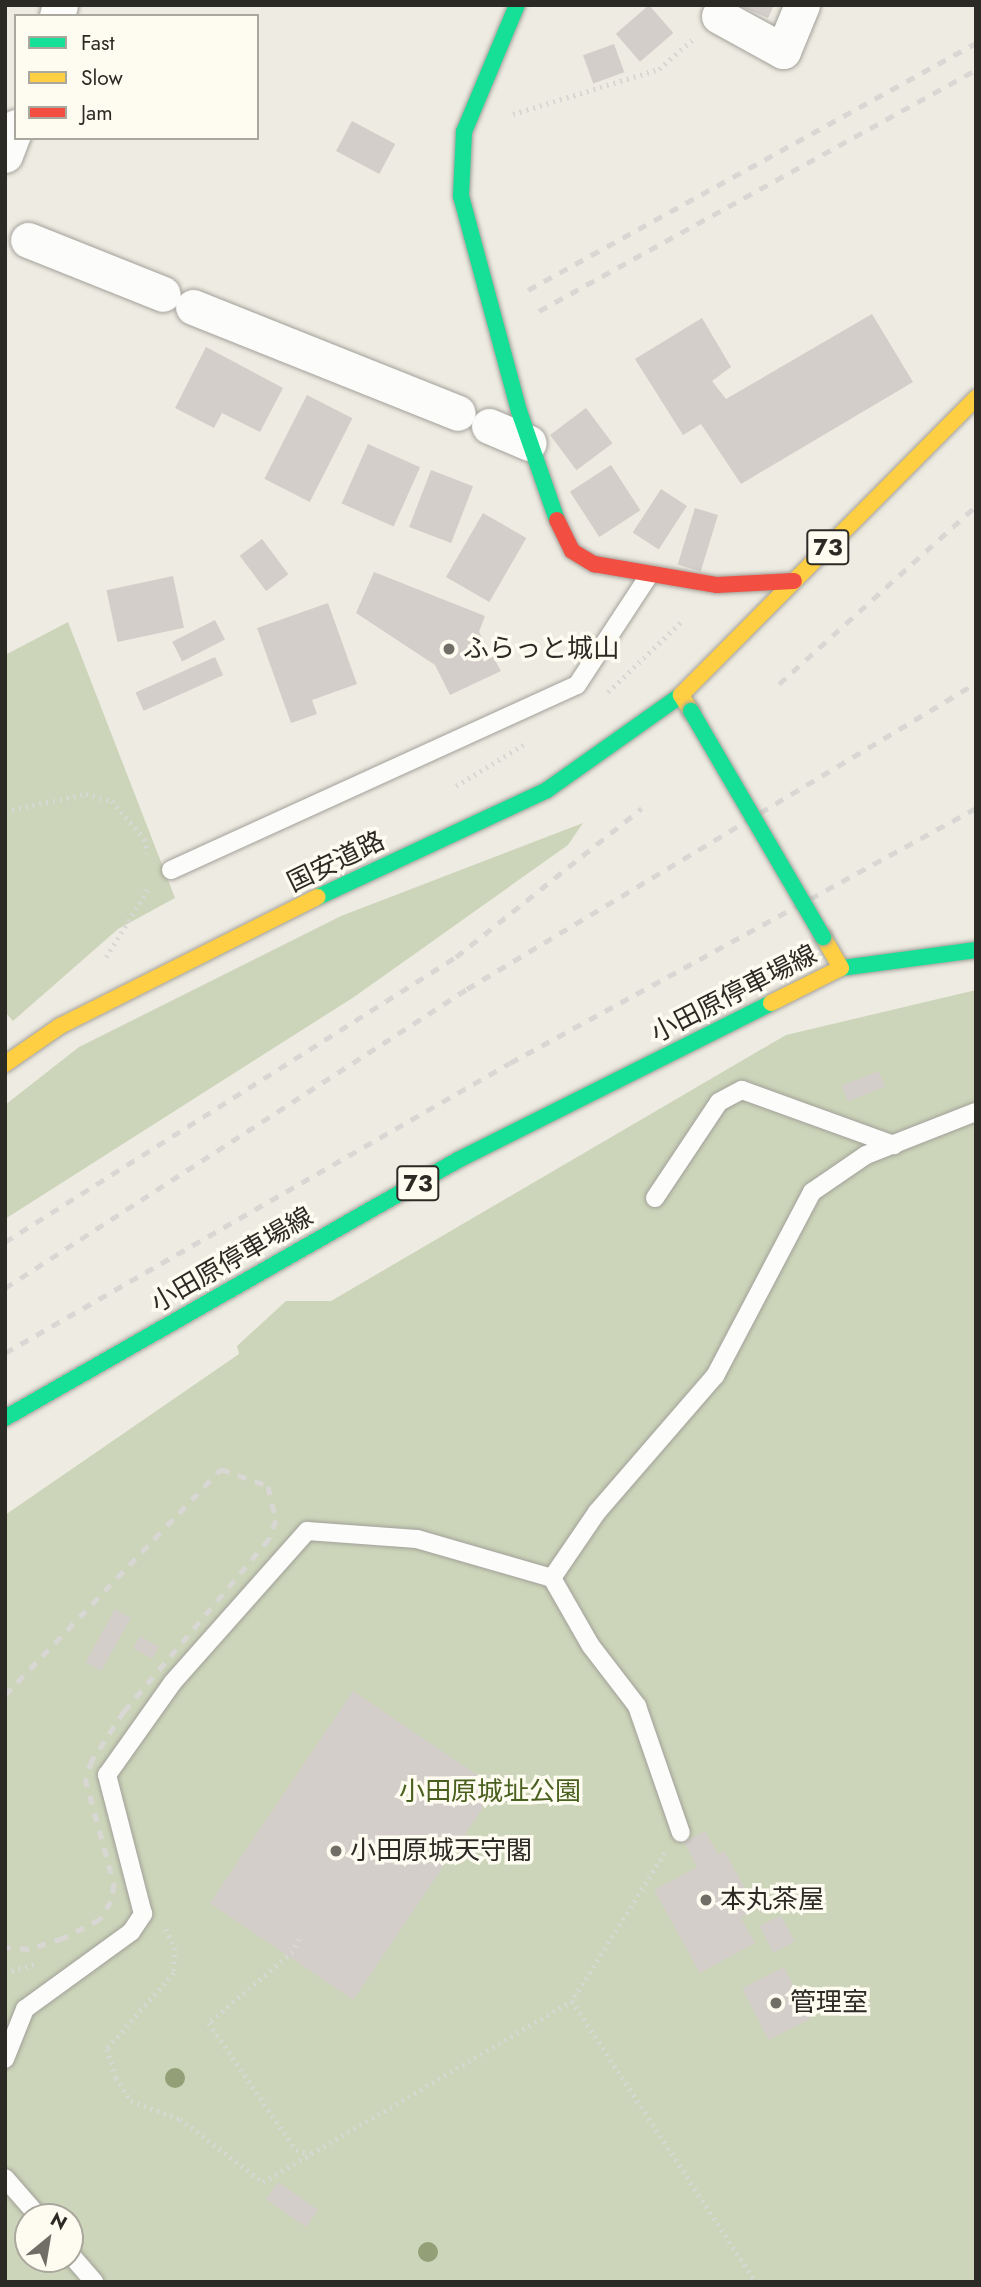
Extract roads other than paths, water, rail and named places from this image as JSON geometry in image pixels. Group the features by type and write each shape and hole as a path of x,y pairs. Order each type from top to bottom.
{"street":[{"path":"517,5 471,117 461,197 529,443 572,551 594,564 648,577 717,585 794,582"},
{"path":"719,16 783,51 802,5"},
{"path":"5,155 14,132"},
{"path":"28,240 529,443"},
{"name":"73","path":"681,695 976,398"},
{"name":"小田原停車場線","path":"5,1418 458,1160 841,968 681,695"},
{"name":"国安道路","path":"5,1064 60,1026 321,895 547,790 681,695"},
{"path":"841,968 976,950"}],"lane":[{"path":"171,870 577,685 648,577"},
{"path":"655,1198 719,1102 742,1090 894,1145"},
{"path":"552,1578 597,1512 715,1376 812,1192 894,1145 976,1112"},
{"path":"5,2059 25,2009 131,1932 143,1914 107,1775 173,1682 307,1531 417,1539 552,1578 591,1646 637,1706 681,1833"},
{"path":"5,2178 26,2203"}],"railway":[{"path":"528,290 976,43"},
{"path":"539,311 976,70"},
{"path":"779,684 976,506"},
{"path":"5,1288 467,989 976,683"},
{"path":"5,1242 456,957 642,808"},
{"path":"5,1353 510,1063 976,808"},
{"path":"5,1695 221,1469 268,1486 276,1520 269,1539 124,1711 92,1760 85,1778 114,1884 111,1901 100,1919 63,1938 29,1949 5,1947"}],"place":[{"name":"ふらっと城山","path":"449,649"},
{"name":"小田原城天守閣","path":"336,1851"},
{"name":"本丸茶屋","path":"706,1900"},
{"name":"管理室","path":"776,2003"}],"park label":[{"name":"小田原城址公園","path":"490,1792"}]}
